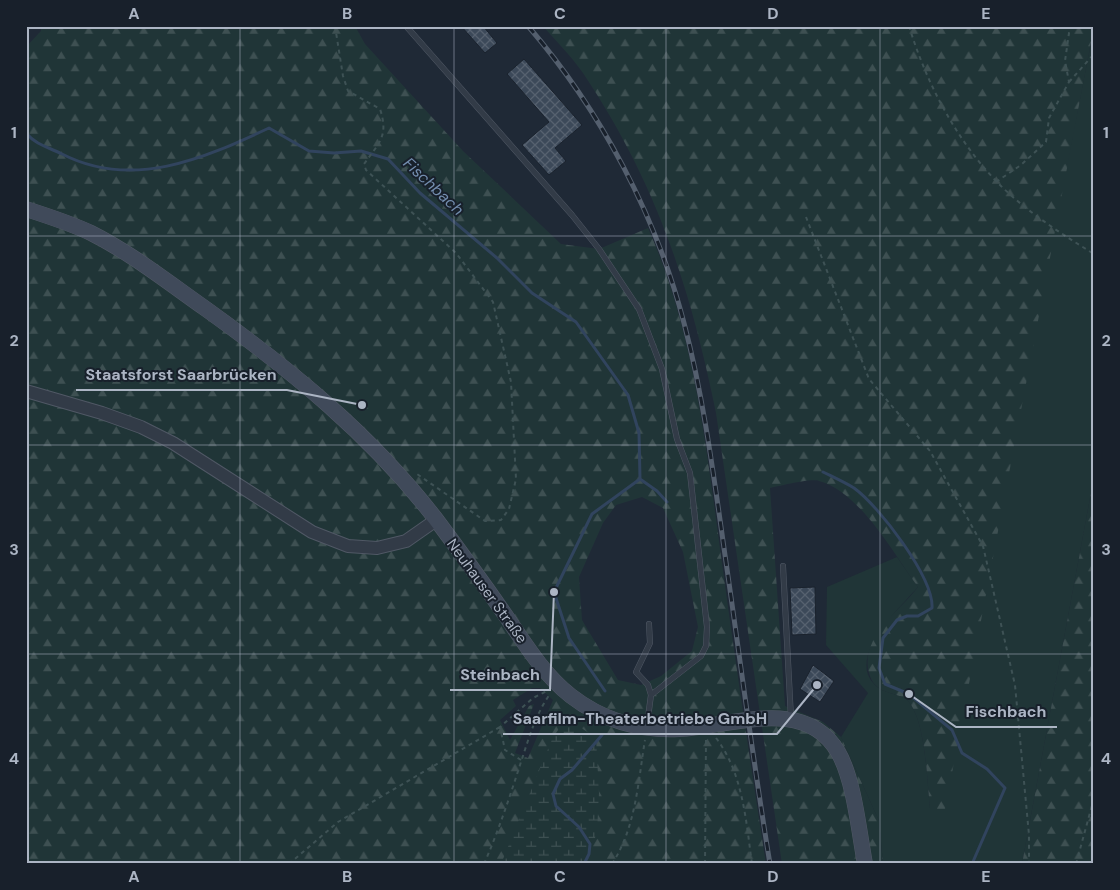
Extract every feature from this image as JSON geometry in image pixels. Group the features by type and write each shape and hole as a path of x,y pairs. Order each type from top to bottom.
{"main road":[{"name":"Neuhauser Straße","path":"26,208 92,234 201,306 265,352 310,388 376,448 405,480 558,686 591,709 610,718 647,728 678,729 771,717 791,718 818,729 830,740 840,754 846,772 865,864"}],"street":[{"path":"26,390 102,413 173,443 312,532 348,546 377,548 406,542 436,520"}],"lane":[{"path":"406,26 540,176 599,249 639,309 662,369 677,439 690,472 707,628 706,646 701,656 651,695"},
{"path":"783,566 791,718"},
{"path":"647,728 651,695 648,685 636,672 650,643 649,624"}],"path":[{"path":"335,26 343,76 348,91 380,109 385,124 380,141 364,164 366,170 456,253 493,302 511,382 516,479 509,509 501,520 485,521 414,472 405,480"},
{"path":"909,26 920,64 940,101 960,135 996,182 1058,232 1094,254"},
{"path":"1070,26 1065,61 1070,82"},
{"path":"996,182 1021,165 1046,142 1049,118 1070,82 1094,54"},
{"path":"806,217 869,379 930,451 983,546 1015,685 1029,835 1029,864"},
{"path":"289,864 338,822 500,727 533,698 558,686"},
{"path":"484,864 497,834 541,707 558,686"},
{"path":"705,864 706,726"},
{"path":"706,726 730,759 744,806 752,864"},
{"path":"500,727 505,750 522,761"},
{"path":"612,864 619,854 637,800 644,745"},
{"path":"1076,864 1094,798"}],"green space":[{"path":"41,26 355,26 365,44 463,151 561,244 599,249 648,228 664,267 677,307 696,389 710,473 766,864 26,864 26,47 41,31","holes":["642,497 663,508 683,552 698,627 692,651 661,676 641,685 618,680 582,620 579,577 603,523 616,505","532,688 540,688 553,700 528,758 515,753 534,704 529,706 510,740 500,720 516,706 513,700"]},
{"path":"543,26 1094,26 945,810 930,808 922,735 913,709 904,698 886,692 877,686 872,680 868,669 871,645 877,634 918,587 875,526 862,511 834,487 815,480 770,488 785,706 823,722 841,737 879,821 883,864 782,864 716,413 695,322 667,236 631,154 583,73"},
{"path":"1094,27 1094,477 1022,864 883,864 879,821 841,737 868,693 826,645 827,587 897,557 918,587 878,635 870,650 867,664 869,677 879,688 904,698 913,709 922,735 930,808 1029,359"},
{"path":"1094,477 1094,864 1022,864"},
{"path":"562,724 577,725 596,738 599,793 597,832 586,864 501,864 552,739"}],"building":[{"path":"461,26 483,26 497,43 485,53"},
{"path":"524,59 582,125 555,148 566,161 549,175 522,145 549,122 507,74"},
{"path":"815,587 816,634 792,635 790,588"},
{"path":"813,665 834,681 820,702 800,689"}],"waterway":[{"name":"Fischbach","path":"26,133 38,143 62,154 88,164 115,169 141,170 167,166 219,150 269,128 309,151 334,153 361,151 388,159 420,193 497,258 532,293 576,322 628,395 639,433 640,479 657,491 667,502"},
{"name":"Fischbach","path":"823,472 854,488 877,510 915,562 930,595 932,608 918,616 907,616 897,620 883,638 879,668 885,684 909,694 952,730 962,753 987,769 1005,788 972,864"},
{"path":"605,691 569,638 554,592 592,514 640,479"},
{"path":"584,864 589,854 590,844 579,827 556,806 553,794 560,779 572,770 602,735"}],"railway":[{"path":"528,26 579,93 623,166 642,204 658,243 684,323 708,439 770,864"}],"place":[{"name":"Staatsforst Saarbrücken","path":"362,405"},
{"name":"Steinbach","path":"554,592"},
{"name":"Saarfilm-Theaterbetriebe GmbH","path":"817,685"},
{"name":"Fischbach","path":"909,694"}]}
